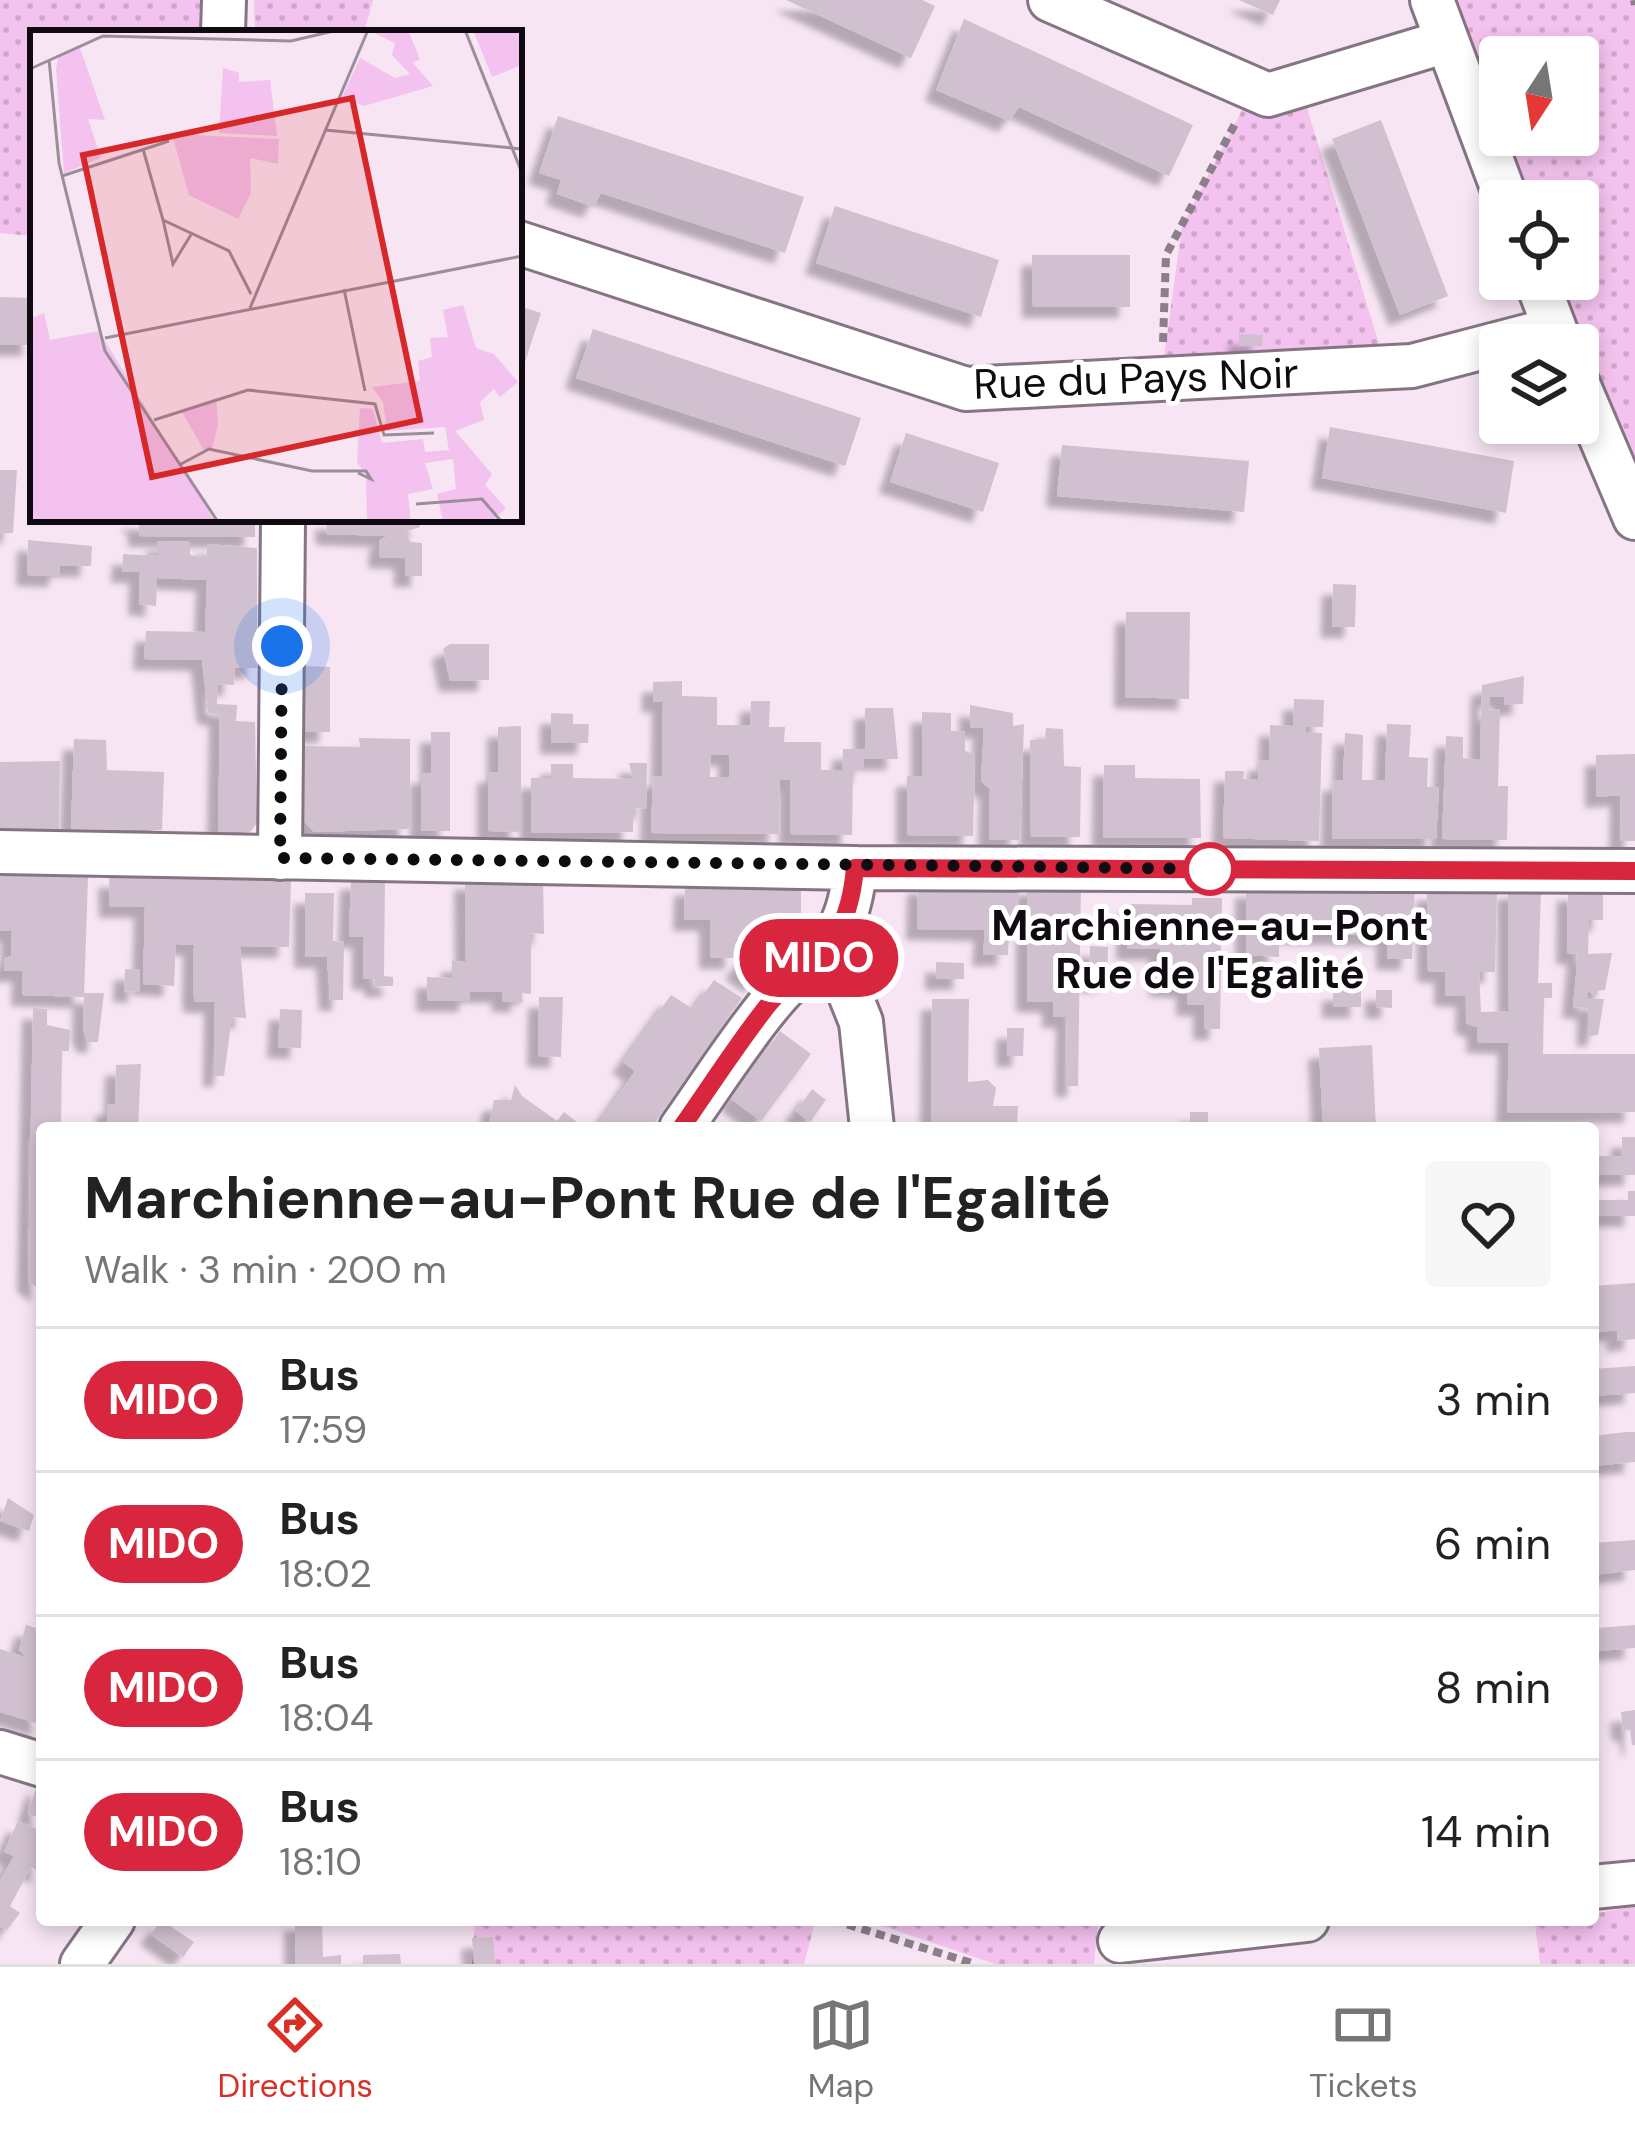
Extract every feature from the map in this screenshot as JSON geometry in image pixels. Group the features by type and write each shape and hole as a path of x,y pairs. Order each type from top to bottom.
{"street":[{"path":"223,30 224,0"},
{"path":"1050,0 1268,94 1448,41"},
{"path":"1432,0 1499,180"},
{"name":"Rue du Pays Noir","path":"522,244 966,389 1412,366 1479,353"},
{"path":"1599,433 1635,518"},
{"path":"280,858 283,522"},
{"path":"0,852 855,868 1635,872"},
{"path":"685,1122 772,1000 831,947 852,903 855,868"},
{"path":"831,947 861,1022 871,1122"},
{"path":"0,1752 36,1763"},
{"path":"1599,1887 1635,1883"},
{"path":"82,1964 108,1926"},
{"path":"1120,1941 1248,1926"}],"path":[{"path":"1161,380 1166,255 1253,89"},
{"path":"852,1926 975,1964"}],"shaded area":[{"path":"0,0 204,0 200,30 30,30 30,236 0,233"},
{"path":"254,0 373,0 365,30 255,30"},
{"path":"1436,0 1635,0 1635,508 1599,420 1599,324 1567,324 1553,300 1599,300 1599,180 1502,180 1493,156 1599,156 1599,36 1479,36 1479,117"},
{"path":"1253,89 1304,98 1382,354 1161,379 1182,226"},
{"path":"1635,1906 1635,1964 1540,1964 1535,1926 1599,1926 1599,1913"},
{"path":"475,1926 814,1926 804,1964 472,1964"},
{"path":"883,1926 1097,1926 1094,1964 995,1964"}],"building":[{"path":"786,0 922,0 935,6 911,58"},
{"path":"1239,0 1280,0 1273,15"},
{"path":"964,19 1193,125 1169,176 1019,107 1009,121 936,90"},
{"path":"558,116 804,197 785,253 601,193 594,207 557,194 561,180 539,173"},
{"path":"1381,120 1448,296 1400,315 1332,139"},
{"path":"835,206 999,260 981,317 816,263"},
{"path":"1032,255 1130,255 1130,307 1033,307"},
{"path":"0,297 30,298 30,345 0,345"},
{"path":"522,307 541,313 522,361"},
{"path":"593,329 861,418 845,466 576,378"},
{"path":"1239,334 1263,335 1262,346 1239,346"},
{"path":"1330,427 1514,461 1506,513 1322,478"},
{"path":"906,433 999,463 983,512 890,482"},
{"path":"1062,445 1249,461 1244,512 1057,496"},
{"path":"0,470 17,470 13,533 0,533"},
{"path":"135,522 255,522 255,537 139,536"},
{"path":"326,522 420,522 420,527 404,532 411,542 422,543 422,576 405,576 405,558 379,557 380,540 387,536 327,534"},
{"path":"28,540 92,546 91,566 60,566 60,576 27,575"},
{"path":"157,541 190,542 190,555 207,558 207,544 257,548 257,668 235,668 234,685 218,684 217,704 237,705 236,721 255,722 257,823 250,832 218,832 220,715 208,713 202,660 144,659 146,631 205,632 207,580 157,578 156,606 139,604 140,572 122,572 123,554 157,556"},
{"path":"1333,584 1356,585 1355,627 1332,627"},
{"path":"1126,612 1190,612 1189,699 1125,697"},
{"path":"450,644 489,644 489,680 450,681 443,649"},
{"path":"304,666 330,667 330,732 304,732"},
{"path":"1524,676 1523,704 1504,705 1504,697 1490,696 1490,710 1500,709 1498,786 1508,786 1507,840 1442,839 1446,736 1463,737 1463,758 1480,760 1482,685"},
{"path":"682,681 682,696 717,697 717,725 750,725 751,701 770,701 769,727 785,727 784,742 821,742 821,770 842,770 843,749 865,749 865,708 893,708 898,759 864,759 864,771 853,770 852,835 790,834 790,780 780,779 779,834 651,833 653,777 662,776 663,701 653,702 653,682","holes":["711,755 729,755 729,777 710,777"]},
{"path":"1294,699 1324,700 1323,727 1306,727 1306,732 1322,733 1319,841 1223,838 1225,771 1244,771 1243,779 1258,780 1259,760 1269,760 1270,725 1293,726"},
{"path":"970,705 1013,713 1013,726 1024,724 1020,840 989,840 990,789 981,781 984,727 970,728"},
{"path":"922,712 951,713 951,731 965,731 965,751 975,754 973,836 907,835 907,776 922,776"},
{"path":"551,713 573,714 573,724 589,724 588,743 551,743"},
{"path":"1387,724 1411,725 1409,757 1428,758 1427,787 1439,787 1436,839 1332,839 1333,780 1343,780 1345,733 1363,735 1362,780 1385,780"},
{"path":"521,726 521,832 488,831 488,772 498,772 498,727"},
{"path":"1046,728 1063,729 1064,766 1081,767 1080,837 1031,837 1030,740 1045,740"},
{"path":"431,732 450,732 450,831 421,831 421,773 431,773"},
{"path":"359,738 410,739 410,829 314,832 303,820 303,746 360,747"},
{"path":"74,739 106,740 107,770 164,772 162,830 71,830"},
{"path":"1635,754 1635,841 1620,841 1621,795 1596,797 1596,755"},
{"path":"60,761 59,829 0,828 0,762"},
{"path":"629,763 647,763 646,809 633,808 633,832 531,833 531,778 551,778 551,764 573,764 573,778 633,779"},
{"path":"1104,765 1135,765 1135,778 1200,779 1201,838 1103,838"},
{"path":"0,874 88,877 84,997 22,995 23,971 4,971 5,958 11,956 12,931 0,931"},
{"path":"109,877 291,880 289,947 240,946 246,1018 232,1017 224,1076 214,1076 215,1002 195,1002 194,945 176,944 174,986 143,984 145,907 110,907"},
{"path":"385,878 384,976 393,977 393,986 375,986 375,979 363,979 363,937 349,937 351,879"},
{"path":"465,879 543,879 544,934 531,933 531,994 522,993 522,1002 502,1001 503,992 470,992 470,1001 427,1001 427,977 452,978 452,961 466,962"},
{"path":"1081,881 1078,1086 1066,1086 1067,1017 1053,1017 1053,1002 1027,1001 1027,885"},
{"path":"801,882 801,915 755,982 736,968 759,939 735,939 736,958 710,958 710,920 684,920 685,885"},
{"path":"918,883 1019,884 1019,930 1009,930 1008,955 983,955 985,930 917,929"},
{"path":"1246,887 1415,888 1412,959 1387,959 1387,935 1279,933 1279,957 1246,955"},
{"path":"1497,888 1495,972 1479,972 1481,1012 1509,1011 1508,888 1541,889 1538,983 1552,983 1552,998 1544,998 1543,1054 1635,1054 1635,1112 1507,1113 1509,1043 1477,1042 1478,1027 1466,1023 1467,996 1445,995 1445,972 1428,971 1427,890"},
{"path":"1568,890 1603,891 1603,920 1589,920 1588,954 1612,953 1605,990 1597,991 1597,996 1588,991 1588,999 1604,999 1598,1035 1588,1036 1588,1008 1573,1007 1578,954 1567,953"},
{"path":"305,893 334,893 333,941 344,942 343,1000 330,1000 327,957 305,957"},
{"path":"1192,898 1222,898 1220,1029 1204,1029 1204,1005 1187,1005 1187,987 1160,986 1160,949 1127,949 1128,904 1192,905"},
{"path":"1090,946 1108,947 1107,982 1089,981"},
{"path":"936,962 964,963 964,979 936,979"},
{"path":"125,969 140,970 139,992 124,991"},
{"path":"714,980 742,998 655,1122 600,1122 635,1071 623,1062 671,995 693,1009"},
{"path":"1333,990 1361,990 1361,1007 1333,1007"},
{"path":"1376,990 1392,990 1392,1008 1376,1007"},
{"path":"84,993 104,993 98,1042 88,1042 83,1030"},
{"path":"539,997 563,997 561,1057 538,1056"},
{"path":"932,999 969,999 968,1082 988,1080 996,1088 993,1106 1018,1106 1017,1122 931,1122"},
{"path":"33,1008 47,1009 47,1025 70,1030 69,1051 62,1051 61,1122 36,1122 36,1287 28,1281"},
{"path":"280,1009 302,1010 301,1048 278,1047"},
{"path":"1007,1028 1024,1028 1023,1056 1007,1056"},
{"path":"780,1031 811,1054 761,1121 731,1099"},
{"path":"1372,1045 1376,1122 1323,1122 1319,1048"},
{"path":"141,1064 138,1122 107,1122 107,1104 115,1105 116,1065"},
{"path":"515,1085 522,1096 557,1121 564,1112 577,1122 489,1122 494,1100 511,1100"},
{"path":"812,1089 826,1100 810,1122 796,1111"},
{"path":"1190,1112 1208,1112 1208,1122 1190,1122"},
{"path":"1622,1137 1635,1137 1635,1175 1599,1175 1599,1156 1622,1156"},
{"path":"1628,1191 1635,1191 1635,1216 1599,1216 1599,1200 1628,1200"},
{"path":"1635,1283 1635,1339 1618,1341 1617,1330 1599,1332 1599,1286"},
{"path":"1635,1366 1635,1393 1599,1396 1599,1369"},
{"path":"1635,1432 1635,1462 1599,1465 1599,1435"},
{"path":"8,1498 34,1515 29,1531 0,1521"},
{"path":"1635,1540 1635,1570 1599,1574 1599,1543"},
{"path":"26,1625 36,1628 36,1723 0,1712 0,1649 28,1658 19,1650"},
{"path":"1635,1625 1635,1648 1599,1651 1599,1628"},
{"path":"1635,1710 1632,1745 1630,1730 1623,1731 1621,1712"},
{"path":"36,1788 36,1816 28,1814"},
{"path":"18,1821 36,1829 36,1870 31,1867 10,1906 20,1913 7,1930 0,1926 0,1881 14,1856 4,1852"},
{"path":"157,1926 170,1926 194,1942 183,1957 151,1934"},
{"path":"295,1926 322,1926 323,1957 341,1955 341,1964 295,1964"},
{"path":"493,1937 495,1964 474,1964 472,1938"},
{"path":"400,1954 401,1964 363,1964 363,1955"}],"bus line":[{"name":"MIDO","path":"685,1122 772,1000 831,947 852,903 855,868 1635,871"}],"place":[{"name":"Marchienne-au-Pont Rue de l'Egalité","path":"1210,869"}],"route":[{"path":"282,646 280,858 1222,869 1210,869"}]}
